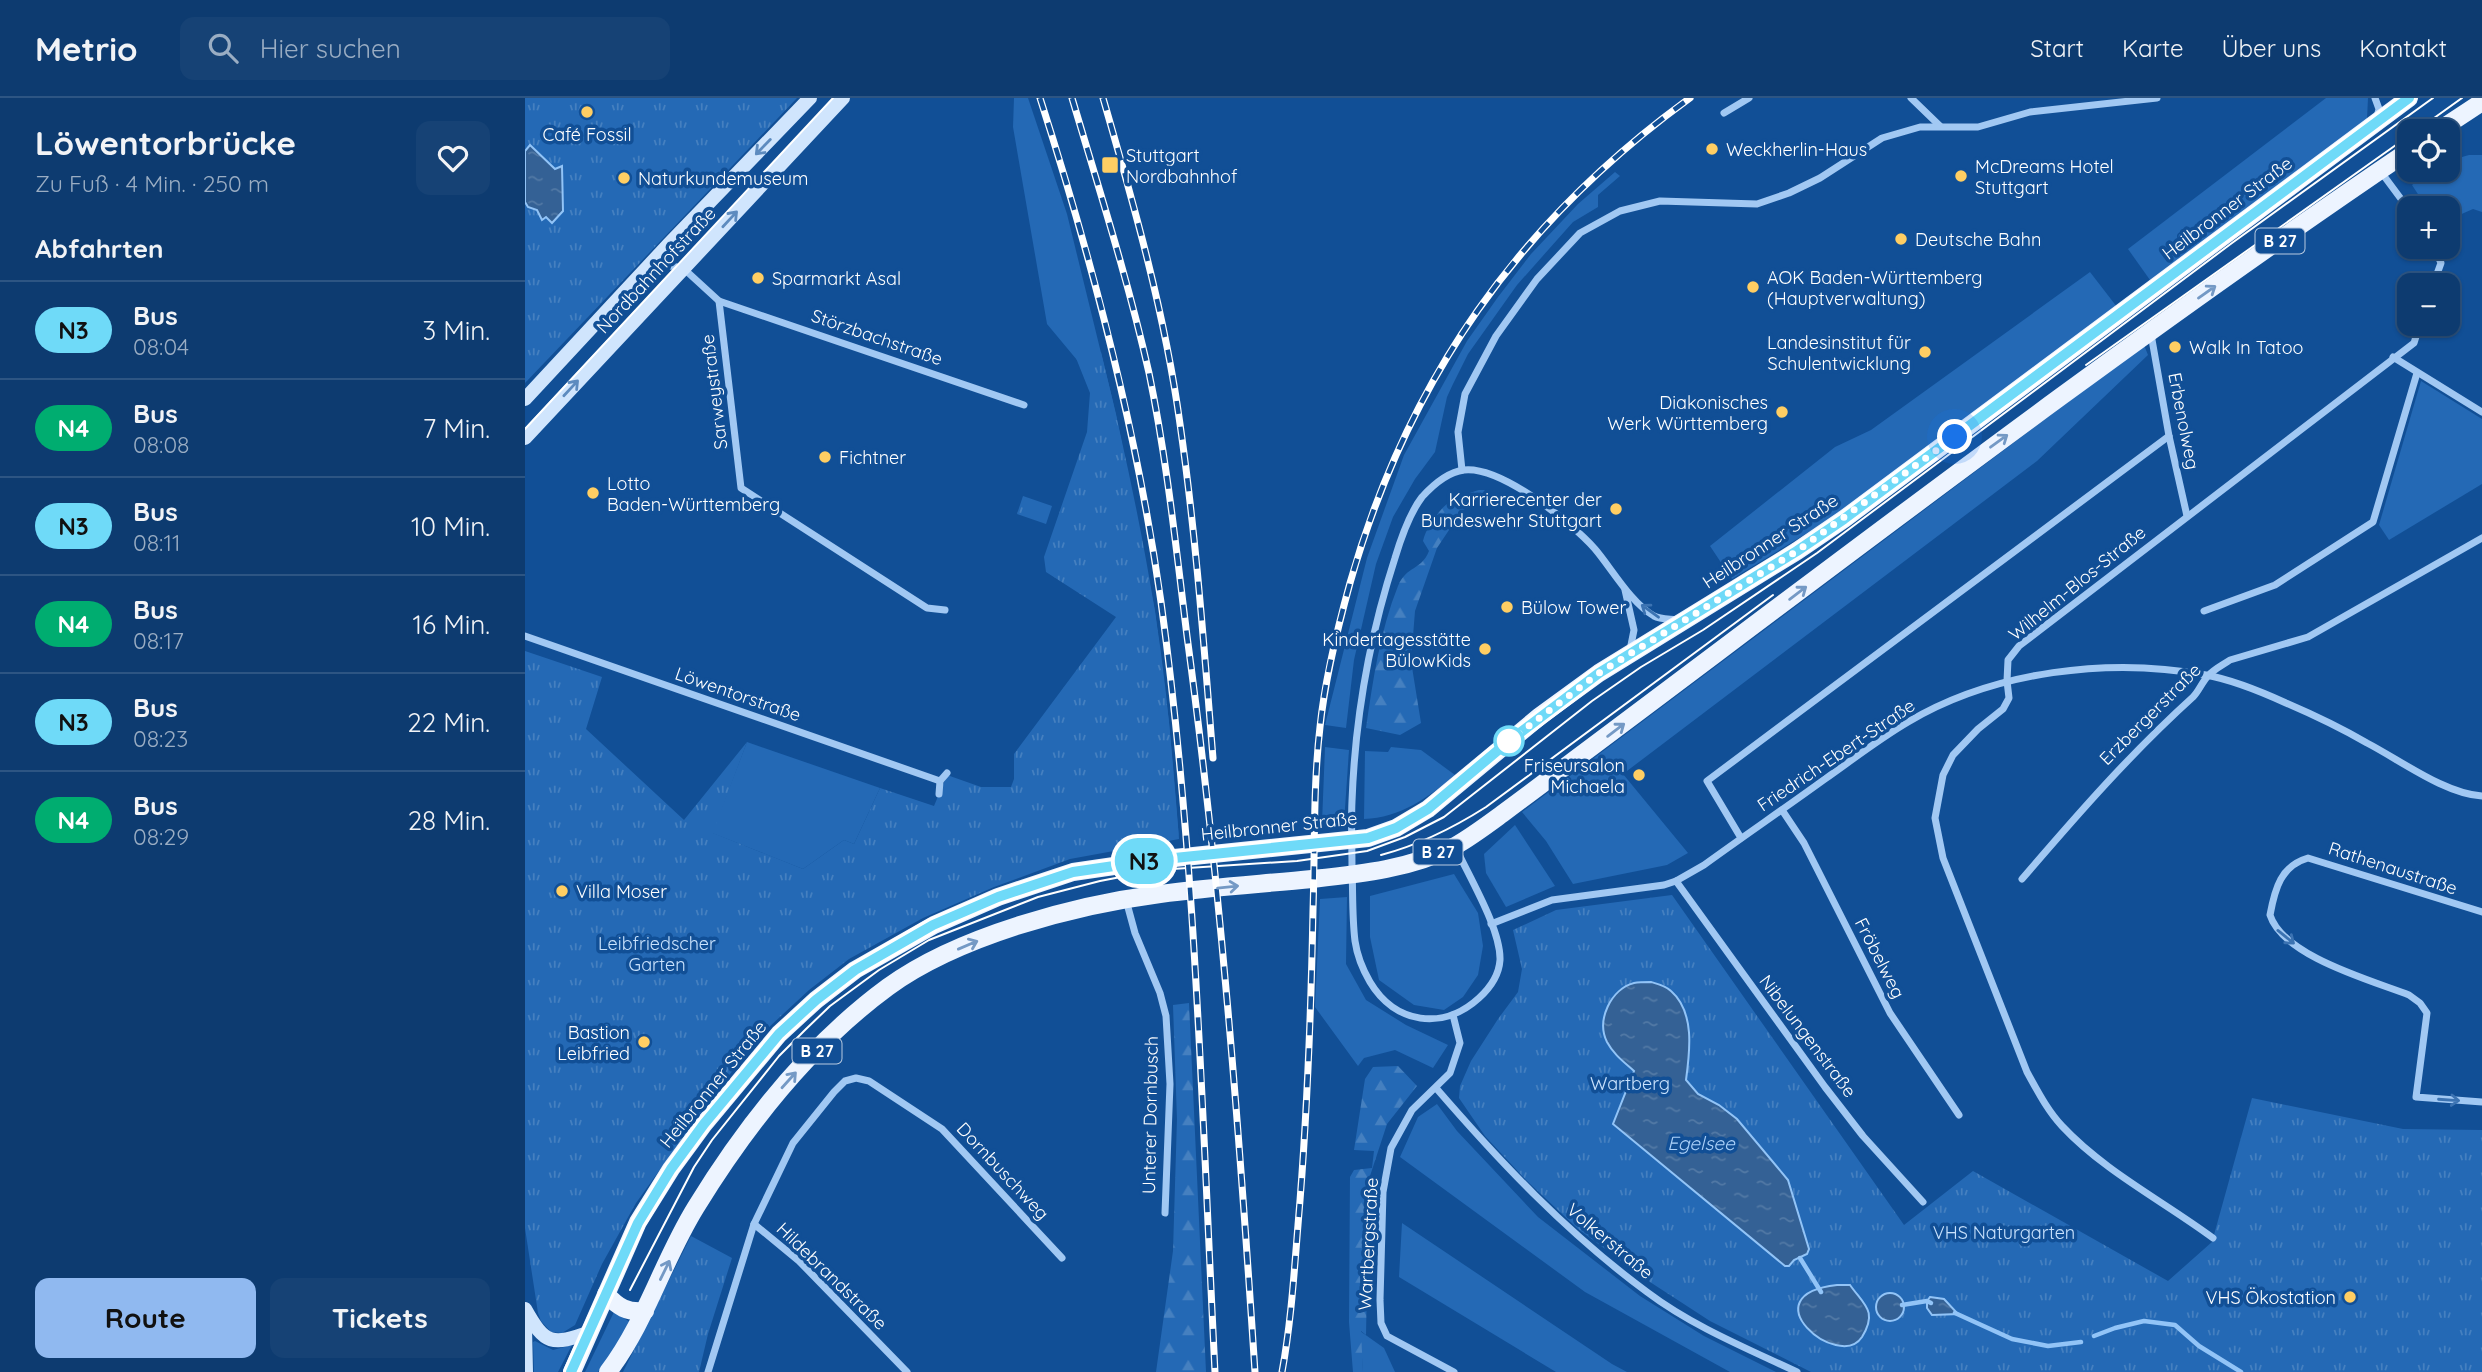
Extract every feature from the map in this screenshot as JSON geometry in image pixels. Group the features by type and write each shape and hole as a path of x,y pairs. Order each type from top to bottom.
{"main road":[{"name":"Heilbronner Straße","path":"590,1332 638,1223 671,1169 704,1124 779,1034 816,1000 855,970 933,925 998,897 1088,868 1368,838 1396,828 1428,809 1540,716 1599,673 1844,519 2409,98"},
{"path":"2456,119 2482,102"},
{"name":"B 27","path":"608,1372 635,1333 694,1210 748,1128 805,1062 846,1022 889,986 943,956 1007,929 1106,902 1367,873 1415,861 1455,846 1502,814 1977,457 2151,331 2397,159"},
{"path":"606,1294 617,1305 631,1312 645,1311"},
{"name":"B 27","path":"572,1372 590,1332"}],"street":[{"name":"Nordbahnhofstraße","path":"525,399 810,98"},
{"name":"Nordbahnhofstraße","path":"525,438 843,98"},
{"path":"1724,113 1749,98"},
{"path":"1912,98 1940,127"},
{"path":"1462,470 1458,432 1465,394 1496,335 1537,279 1580,233 1620,211 1660,201 1757,204 1820,178 1882,138 1920,127 1977,127 2030,112 2157,98"},
{"path":"2375,98 2379,109 2375,124"},
{"path":"2380,171 2399,196"},
{"path":"651,263 683,268 719,300"},
{"name":"Störzbachstraße","path":"719,300 1024,405"},
{"name":"Sarweystraße","path":"719,300 741,488 927,608 945,610"},
{"name":"Erbenolweg","path":"2151,331 2169,436 2187,516"},
{"name":"Wilhelm-Blos-Straße","path":"2213,1238 2093,1155 2061,1124 2042,1098 2027,1072 1943,858 1935,818 1943,775 1960,746 2003,709 2009,698 2008,660 2019,646 2414,343 2416,336"},
{"path":"2393,357 2482,412"},
{"path":"2204,611 2275,584 2372,522 2417,373"},
{"path":"1741,838 1707,781 2169,436"},
{"path":"1455,846 1491,924 1500,959 1497,975 1472,1004 1453,1015 1433,1019 1413,1017 1396,1010 1382,999 1363,968 1355,942 1352,801 1361,705 1377,622 1407,524 1422,498 1442,479 1462,470 1483,471 1506,481 1565,522 1594,548 1624,586 1655,617 1684,621"},
{"name":"Erzbergerstraße","path":"2022,879 2099,788 2197,693 2208,676 2230,660 2308,637 2482,538"},
{"path":"1624,586 1634,630 1630,654"},
{"name":"Löwentorstraße","path":"525,636 940,781"},
{"name":"Friedrich-Ebert-Straße","path":"1491,924 1552,900 1664,885 1676,881 1909,722 1962,697 2007,681 2077,670 2162,670 2208,676 2280,700 2314,715 2420,773 2452,788 2482,796"},
{"path":"939,794 940,781 947,773"},
{"name":"Fröbelweg","path":"1782,810 1804,843 1891,1013 1959,1115"},
{"name":"Rathenaustraße","path":"2482,912 2308,858 2296,861 2281,877 2270,915 2279,933 2315,959 2409,995 2420,1003 2427,1013 2416,1097 2482,1102"},
{"name":"Nibelungenstraße","path":"1676,881 1825,1087 1863,1136 1923,1202"},
{"name":"Unterer Dornbusch","path":"1126,900 1135,933 1160,993 1166,1016 1170,1084 1164,1213"},
{"name":"Wartbergstraße","path":"1453,1015 1460,1043 1450,1073 1412,1110 1391,1147 1383,1192 1381,1323 1387,1336 1454,1372"},
{"name":"Dornbuschweg","path":"754,1224 793,1143 834,1092 845,1082 856,1078 869,1081 942,1129 1062,1258"},
{"name":"Volkerstraße","path":"1436,1088 1499,1160 1560,1221 1648,1293 1713,1333 1797,1372"},
{"name":"Hildebrandstraße","path":"708,1372 754,1224 799,1261 907,1372"},
{"path":"525,1309 534,1325 551,1340 561,1342 590,1332"},
{"path":"525,1329 526,1372"}],"green space":[{"path":"525,98 797,98 525,383"},
{"path":"1014,98 1028,98 1067,214 1116,414 1155,611 1169,722 1179,839 1097,410 1082,366 1047,324 1013,127"},
{"path":"2326,98 2368,98 2367,119 2150,280 2128,249"},
{"path":"2482,155 2482,212 2473,209 2460,215 2460,196 2419,196 2412,185 2416,182 2460,182 2460,158"},
{"path":"1615,172 1620,176 1598,195 1598,207 1573,222 1517,285 1468,354 1447,397 1435,452 1415,479 1393,517 1376,564 1354,660 1346,728 1325,725 1367,558 1404,455 1467,341 1498,297 1531,254 1578,204"},
{"path":"2090,272 2117,307 1835,516 1732,579 1710,546 1835,447 1871,430"},
{"path":"2144,345 2148,355 2037,461 1623,774 1688,853 1667,865 1573,884 1546,841 1522,812"},
{"name":"Leibfriedscher Garten","path":"1101,352 1131,482 1155,612 1179,839 1070,859 994,887 923,918 849,959 809,990 768,1028 716,1091 636,1203 602,1264 575,1325 562,1333 551,1332 538,1313 525,1228 525,651 602,677 586,729 684,820 747,742 713,833 803,869 844,840 854,844 880,788 934,806 947,775 981,787 1011,787 1014,779 1014,754 1116,617 1046,572 1044,557 1087,432 1090,393 1076,358"},
{"path":"2421,381 2482,419 2482,484 2389,540 2379,525"},
{"path":"1487,490 1461,512 1437,548 1415,611 1411,661 1421,723 1400,735 1366,728 1382,638 1398,586 1406,574 1426,557 1429,551 1423,541 1438,513 1455,498"},
{"path":"1023,496 1052,506 1046,524 1017,514"},
{"path":"747,742 880,788 854,844 844,840 803,869 712,833"},
{"path":"1325,747 1349,750 1344,823 1322,823"},
{"path":"1391,747 1421,750 1455,775 1413,805 1390,815 1364,819 1365,751 1388,752"},
{"path":"1515,825 1555,886 1506,907 1486,873 1484,854"},
{"path":"1454,874 1478,913 1483,946 1478,975 1463,997 1444,1010 1414,1005 1379,980 1370,937 1370,896"},
{"name":"Wartberg","path":"1672,895 1904,1225 1973,1171 2168,1281 2212,1242 2252,1098 2403,1129 2482,1130 2482,1372 1811,1372 1710,1321 1650,1282 1578,1229 1526,1180 1485,1136 1459,1098 1460,1086 1471,1061 1518,992 1522,969 1513,930 1556,910"},
{"path":"1347,897 1346,964 1366,1000 1406,1025 1448,1045 1433,1068 1395,1050 1364,1058 1358,1066 1315,1007 1320,899"},
{"path":"1189,1003 1206,1372 1156,1372 1173,1251 1177,1119 1173,1005"},
{"path":"1398,1066 1417,1086 1387,1124 1369,1179 1366,1335 1361,1331 1363,1372 1353,1372 1349,1322 1350,1177 1354,1170 1372,1168 1374,1151 1354,1150 1365,1079 1373,1067"},
{"path":"1437,1104 1457,1131 1538,1217 1640,1296 1704,1336 1776,1372 1730,1372 1585,1292 1400,1157 1418,1117"},
{"path":"1402,1223 1627,1372 1556,1372 1399,1277"},
{"path":"691,1236 732,1258 699,1372 623,1372"},
{"path":"614,1312 630,1322 598,1372 585,1372"},
{"path":"1360,1331 1384,1348 1395,1372 1363,1372"},
{"path":"535,1341 553,1350 572,1345 558,1372 534,1372"}],"water":[{"path":"530,145 555,169 562,166 563,211 552,223 546,217 542,220 537,210 528,207 525,202 525,151"},
{"name":"Egelsee","path":"1651,982 1669,989 1684,1010 1689,1032 1686,1080 1698,1094 1737,1119 1788,1180 1809,1249 1807,1254 1794,1260 1789,1266 1785,1266 1613,1124 1634,1071 1616,1055 1607,1042 1603,1024 1605,1015 1612,999 1626,986"},
{"path":"1837,1285 1850,1285 1869,1314 1867,1328 1862,1337 1851,1345 1836,1345 1820,1339 1807,1328 1799,1315 1800,1302 1811,1292"},
{"path":"1890,1293 1900,1297 1904,1307 1900,1317 1890,1321 1880,1317 1876,1307 1880,1297"},
{"path":"1930,1297 1944,1299 1958,1314 1932,1315 1927,1308"}],"waterway":[{"path":"1800,1258 1821,1292"},
{"path":"1902,1305 1927,1301 1931,1303"},
{"path":"1955,1313 2012,1339 2048,1346 2081,1342"},
{"path":"2094,1336 2144,1321 2175,1325 2199,1346 2241,1372"}],"tram line":[{"path":"525,429 833,98"},
{"path":"630,1290 694,1167 712,1140 779,1056 830,1006 879,970 929,940 1038,897 1157,870 1297,861 1367,851 1405,837 1444,817 1592,701 1817,553 2232,243 2433,98"},
{"path":"2433,119 2462,98"},
{"path":"2086,365 2397,144"},
{"path":"1381,855 1435,835 1486,807 1773,595"}],"railway":[{"path":"1040,98 1078,222 1111,348 1139,474 1161,602 1173,698 1190,890 1215,1372"},
{"path":"1072,98 1141,338 1166,471 1219,912 1255,1372"},
{"path":"1103,98 1147,260 1174,383 1195,549 1213,758"},
{"path":"1282,1372 1294,1280 1306,1107 1318,750 1328,672 1350,583 1374,509 1404,439 1438,373 1478,310 1523,252 1573,197 1629,146 1690,98"}],"bus line":[{"name":"N3","path":"571,1372 638,1223 671,1169 704,1124 779,1034 816,1000 855,970 933,925 998,897 1088,868 1368,838 1396,828 1428,809 1540,716 1599,673 1844,519 2409,98"}],"place":[{"name":"Café Fossil","path":"587,112"},
{"name":"Weckherlin-Haus","path":"1712,149"},
{"name":"Stuttgart Nordbahnhof","path":"1110,165"},
{"name":"McDreams Hotel Stuttgart","path":"1961,176"},
{"name":"Naturkundemuseum","path":"624,178"},
{"name":"Deutsche Bahn","path":"1901,239"},
{"name":"Sparmarkt Asal","path":"758,278"},
{"name":"AOK Baden-Württemberg (Hauptverwaltung)","path":"1753,287"},
{"name":"Walk In Tatoo","path":"2175,347"},
{"name":"Landesinstitut für Schulentwicklung","path":"1925,352"},
{"name":"Diakonisches Werk Württemberg","path":"1782,412"},
{"name":"Fichtner","path":"825,457"},
{"name":"Lotto Baden-Württemberg","path":"593,493"},
{"name":"Karrierecenter der Bundeswehr Stuttgart","path":"1616,509"},
{"name":"Bülow Tower","path":"1507,607"},
{"name":"Kindertagesstätte BülowKids","path":"1485,649"},
{"name":"Friseursalon Michaela","path":"1639,775"},
{"name":"Villa Moser","path":"562,891"},
{"name":"Bastion Leibfried","path":"644,1042"},
{"name":"VHS Ökostation","path":"2350,1297"}],"route":[{"path":"1509,741 1599,673 1797,551 1955,437"}],"park label":[{"name":"VHS Naturgarten","path":"2004,1232"}]}
